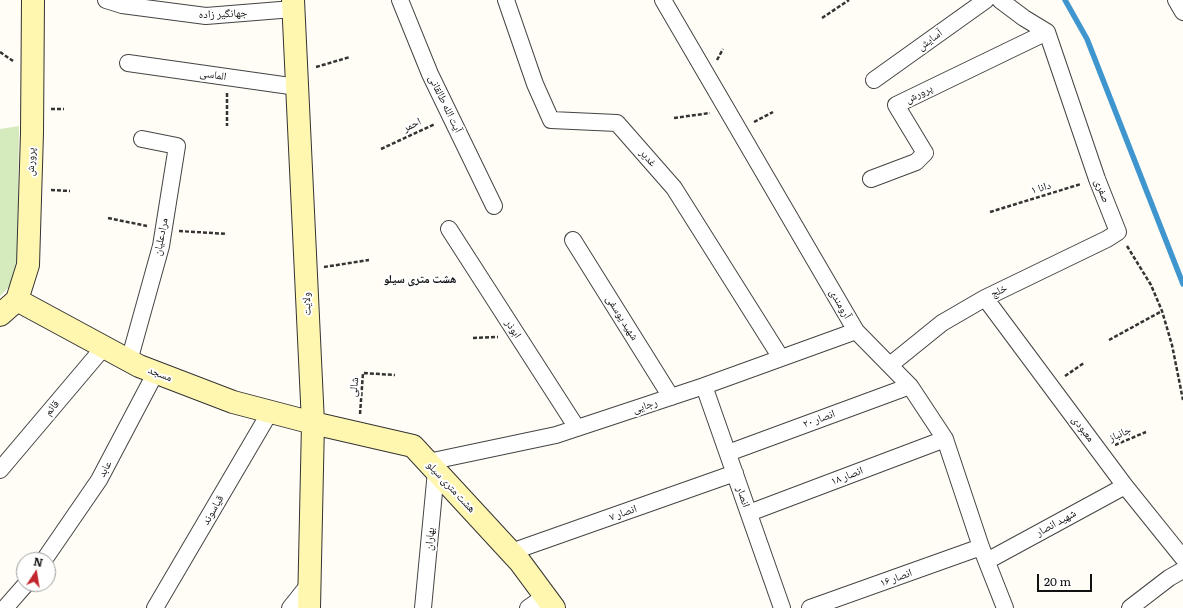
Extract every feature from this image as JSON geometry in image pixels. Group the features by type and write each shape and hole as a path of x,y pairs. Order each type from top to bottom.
{"street":[{"name":"پرورش","path":"17,300 28,265 32,133 33,0"},
{"name":"جهانگیر زاده","path":"106,0 122,5 206,16 293,5"},
{"name":"آیت الله طالقانی","path":"400,0 430,74 494,206"},
{"name":"غدیر","path":"506,0 535,84 551,120 617,123 674,188 781,358"},
{"name":"آرومندی","path":"663,0 856,330 910,386 945,439 984,554 1005,608"},
{"name":"آسایش","path":"874,80 986,0"},
{"path":"1000,0 1024,18 1047,32"},
{"path":"1176,0 1183,12"},
{"name":"ولایت","path":"293,5 313,423 309,608"},
{"name":"پرورش","path":"871,180 916,162 925,153 896,105 1047,32"},
{"name":"صفری","path":"1047,32 1097,179 1118,232"},
{"name":"الماسی","path":"128,63 227,77 296,79"},
{"name":"مرادعلیان","path":"129,361 161,246 177,146 142,139"},
{"name":"ابوذر","path":"449,229 577,428"},
{"name":"خلج","path":"890,365 942,323 984,298 1107,239 1118,232"},
{"name":"شهید یوسفی","path":"573,240 671,397"},
{"name":"معبودی","path":"984,298 1125,486 1183,558"},
{"path":"0,315 17,300"},
{"name":"مسجد","path":"17,300 129,361 233,402 313,423"},
{"name":"رجایی","path":"432,466 556,435 704,386 856,330"},
{"name":"قائم","path":"0,470 104,347"},
{"name":"عابد","path":"50,552 99,480 156,372"},
{"name":"انصار","path":"704,386 782,608"},
{"name":"انصار ۲۰","path":"728,453 910,386"},
{"name":"قیاسوند","path":"155,608 270,412"},
{"name":"هشت متری سیلو","path":"313,423 413,446 511,552 542,604"},
{"name":"انصار ۱۸","path":"749,513 945,439"},
{"name":"بهاران","path":"423,608 432,466"},
{"name":"انصار ۷","path":"511,552 735,473"},
{"name":"شهید انصار","path":"984,554 1125,486"},
{"name":"انصار ۱۶","path":"810,608 984,554"},
{"path":"1130,608 1169,578 1183,570"},
{"path":"290,608 310,583"},
{"path":"5,608 19,592"}],"path":[{"path":"822,18 848,0"},
{"path":"296,79 350,57"},
{"path":"227,77 227,126"},
{"path":"674,118 728,111"},
{"path":"739,130 773,112"},
{"name":"احمر","path":"381,149 450,116"},
{"name":"دانا ۱","path":"990,212 1097,179"},
{"path":"1118,232 1151,285 1162,311 1172,345 1183,400"},
{"path":"306,269 369,260"},
{"path":"1109,340 1162,311"},
{"path":"473,338 518,336"},
{"path":"1050,386 1084,363"},
{"name":"شالی","path":"358,433 363,373 395,375"},
{"name":"جانباز","path":"1100,452 1146,432"}],"green space":[{"path":"19,126 17,279 0,296 0,129"}],"waterway":[{"path":"1065,0 1087,39 1183,284"}],"district":[{"name":"هشت متری سیلو","path":"420,279"}]}
